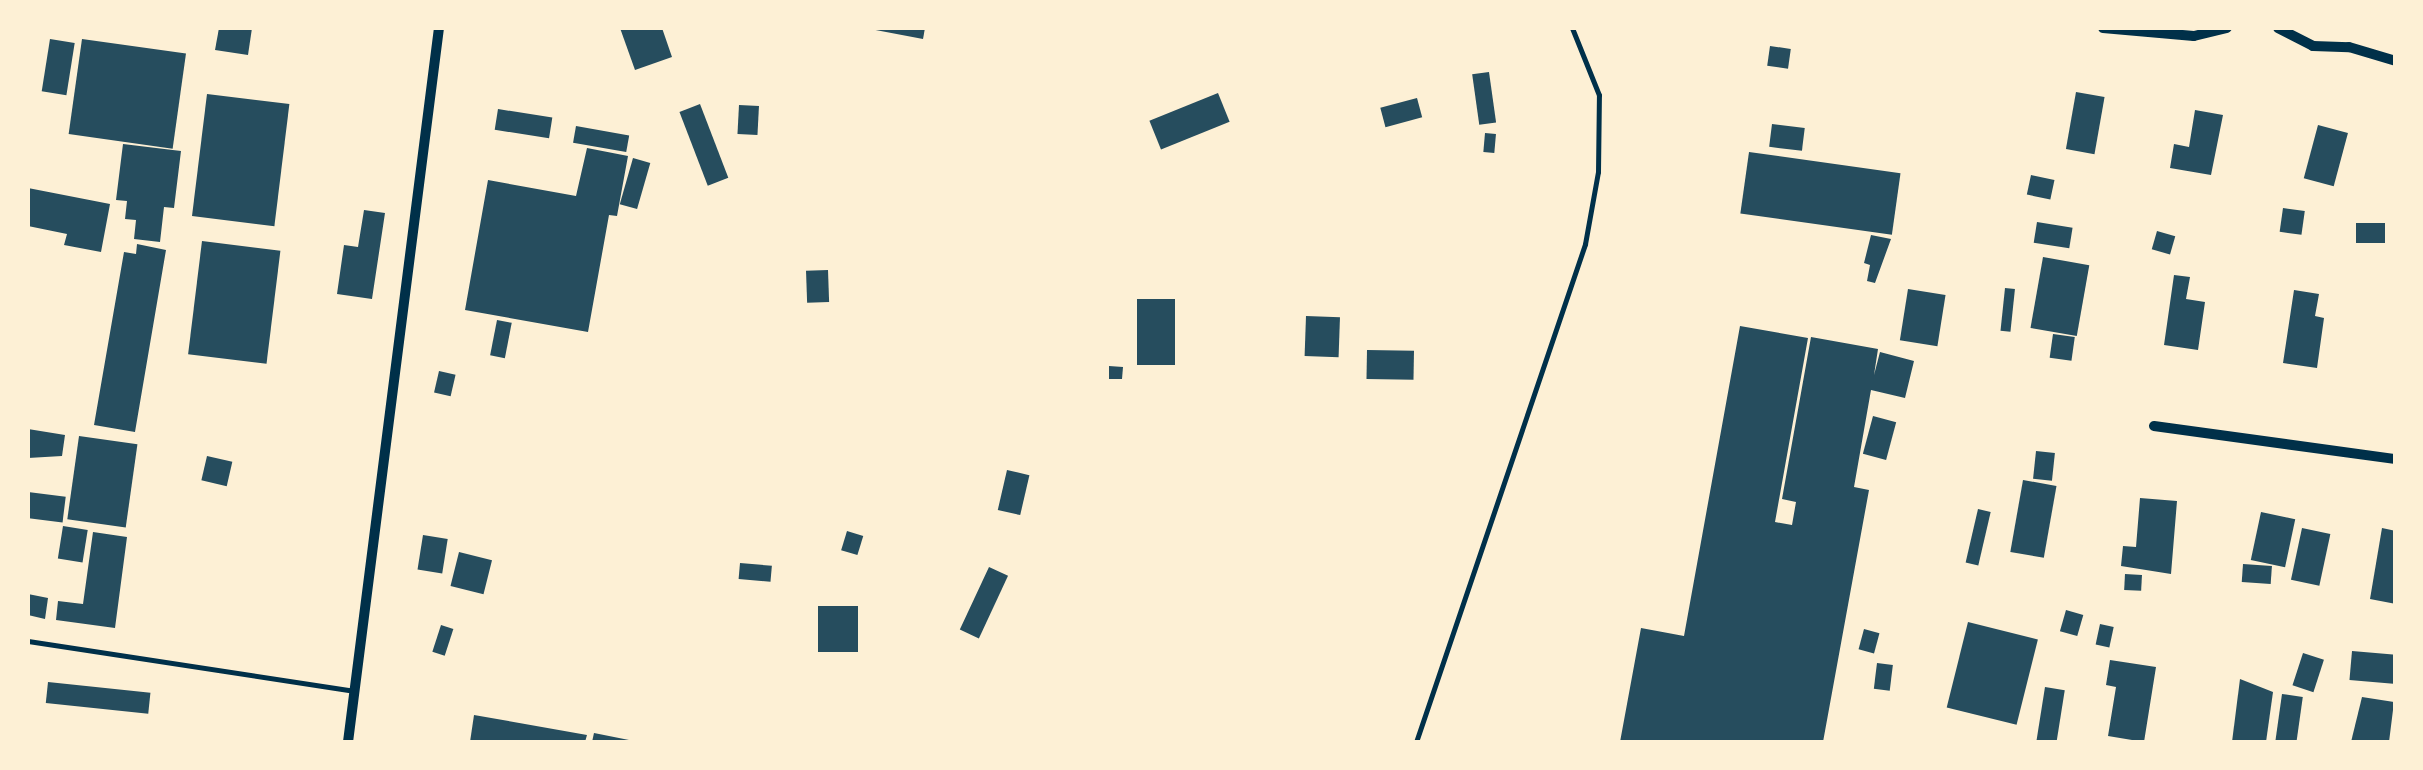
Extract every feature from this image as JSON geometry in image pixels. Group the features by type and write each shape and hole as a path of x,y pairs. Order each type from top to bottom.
{"street":[{"path":"348,742 439,28"},
{"path":"2103,28 2194,36 2227,28"},
{"path":"2278,28 2313,46 2349,46 2396,60"},
{"path":"2154,426 2396,458"}],"lane":[{"path":"1416,742 1586,244 1598,172 1599,95 1572,28"},
{"path":"28,641 353,692"}],"building":[{"path":"219,28 252,28 248,55 215,50"},
{"path":"620,28 662,28 672,57 635,70"},
{"path":"865,28 925,28 923,39"},
{"path":"50,39 75,43 66,95 42,91"},
{"path":"82,39 186,54 173,149 69,134"},
{"path":"1770,46 1791,49 1788,69 1767,66"},
{"path":"1489,72 1496,123 1479,125 1472,74"},
{"path":"2076,92 2105,97 2094,154 2066,149"},
{"path":"1218,93 1230,122 1161,149 1149,121"},
{"path":"207,94 289,104 274,226 192,216"},
{"path":"1417,98 1422,117 1385,127 1380,108"},
{"path":"700,104 728,178 708,186 679,112"},
{"path":"739,105 759,106 757,135 737,134"},
{"path":"498,109 552,118 549,138 495,130"},
{"path":"2195,110 2223,115 2211,175 2170,168 2174,144 2189,147"},
{"path":"1772,124 1805,128 1802,151 1769,147"},
{"path":"2318,125 2348,133 2334,186 2304,178"},
{"path":"576,126 629,135 626,152 573,143"},
{"path":"1485,133 1496,134 1494,153 1483,152"},
{"path":"123,144 181,151 174,208 164,207 160,242 134,239 136,220 125,219 127,201 116,200"},
{"path":"587,148 628,156 617,216 609,215 588,332 465,310 488,180 576,196"},
{"path":"1749,152 1901,173 1892,235 1740,213"},
{"path":"633,158 650,163 637,209 620,204"},
{"path":"2031,175 2054,180 2050,200 2027,195"},
{"path":"28,188 110,204 101,252 64,245 67,234 28,226"},
{"path":"2283,208 2305,211 2301,235 2280,232"},
{"path":"364,210 385,213 372,299 337,294 344,245 358,247"},
{"path":"2037,222 2073,228 2069,248 2034,243"},
{"path":"2356,223 2385,223 2385,243 2356,243"},
{"path":"2157,231 2175,236 2170,255 2152,249"},
{"path":"1871,235 1891,239 1875,283 1867,281 1870,265 1864,263"},
{"path":"202,241 280,251 267,364 188,354"},
{"path":"137,244 166,250 135,432 94,425 124,252 136,254"},
{"path":"2043,257 2089,265 2077,336 2030,328"},
{"path":"828,270 829,302 807,303 806,271"},
{"path":"2174,275 2190,277 2186,299 2205,302 2198,350 2164,345"},
{"path":"2005,288 2015,289 2010,332 2001,331"},
{"path":"1908,289 1946,295 1937,346 1900,340"},
{"path":"2294,290 2319,294 2315,316 2324,318 2317,368 2283,363"},
{"path":"1137,299 1175,299 1175,365 1137,365"},
{"path":"1306,316 1340,317 1339,357 1305,356"},
{"path":"497,320 512,323 505,358 490,355"},
{"path":"1740,326 1808,338 1775,522 1792,525 1796,502 1782,499 1811,337 1878,349 1874,375 1880,352 1914,361 1905,398 1871,390 1854,487 1869,490 1823,742 1620,742 1641,628 1684,636"},
{"path":"2053,334 2075,337 2071,361 2050,358"},
{"path":"1367,350 1414,351 1413,380 1366,379"},
{"path":"1109,366 1123,367 1122,379 1109,379"},
{"path":"439,371 456,375 451,396 434,392"},
{"path":"1873,416 1896,422 1886,460 1863,454"},
{"path":"28,429 65,435 62,456 28,458"},
{"path":"79,436 137,444 126,527 67,519"},
{"path":"2036,451 2055,453 2052,481 2033,479"},
{"path":"207,456 232,462 227,486 201,480"},
{"path":"1007,470 1029,475 1020,515 998,510"},
{"path":"2023,480 2056,486 2044,558 2010,552"},
{"path":"28,492 66,497 63,522 28,518"},
{"path":"2140,498 2177,501 2171,574 2121,566 2123,546 2136,547"},
{"path":"1978,509 1991,512 1978,566 1966,563"},
{"path":"2261,512 2295,519 2285,567 2251,560"},
{"path":"63,526 88,530 83,563 58,559"},
{"path":"2302,528 2330,534 2319,586 2291,580"},
{"path":"2382,528 2396,531 2396,604 2370,599"},
{"path":"847,531 863,536 857,555 841,550"},
{"path":"93,532 127,537 115,628 56,620 58,601 83,604"},
{"path":"423,535 448,539 442,573 418,570"},
{"path":"459,552 492,560 484,594 451,586"},
{"path":"740,563 772,566 770,582 739,579"},
{"path":"2243,564 2272,566 2271,584 2242,582"},
{"path":"989,567 1008,576 979,638 960,630"},
{"path":"2125,574 2142,575 2141,591 2124,590"},
{"path":"28,594 48,598 45,619 28,615"},
{"path":"818,606 858,606 858,652 818,652"},
{"path":"2066,610 2083,615 2077,636 2060,631"},
{"path":"1968,622 2038,639 2017,725 1947,707"},
{"path":"2100,624 2114,627 2109,647 2096,645"},
{"path":"441,625 453,629 445,656 432,652"},
{"path":"1864,629 1879,633 1874,653 1859,649"},
{"path":"2352,651 2396,655 2393,684 2349,680"},
{"path":"2303,653 2324,660 2313,692 2292,685"},
{"path":"2110,660 2156,667 2144,742 2108,736 2116,687 2106,685"},
{"path":"1877,663 1893,665 1890,691 1874,689"},
{"path":"2240,679 2273,692 2266,742 2232,742"},
{"path":"48,682 150,693 148,714 46,703"},
{"path":"2045,687 2065,690 2057,742 2036,741"},
{"path":"2282,694 2303,697 2296,742 2275,742"},
{"path":"2362,697 2394,702 2389,742 2351,742"},
{"path":"474,715 587,735 585,742 470,742"},
{"path":"594,733 634,741 634,742 592,742"}]}
